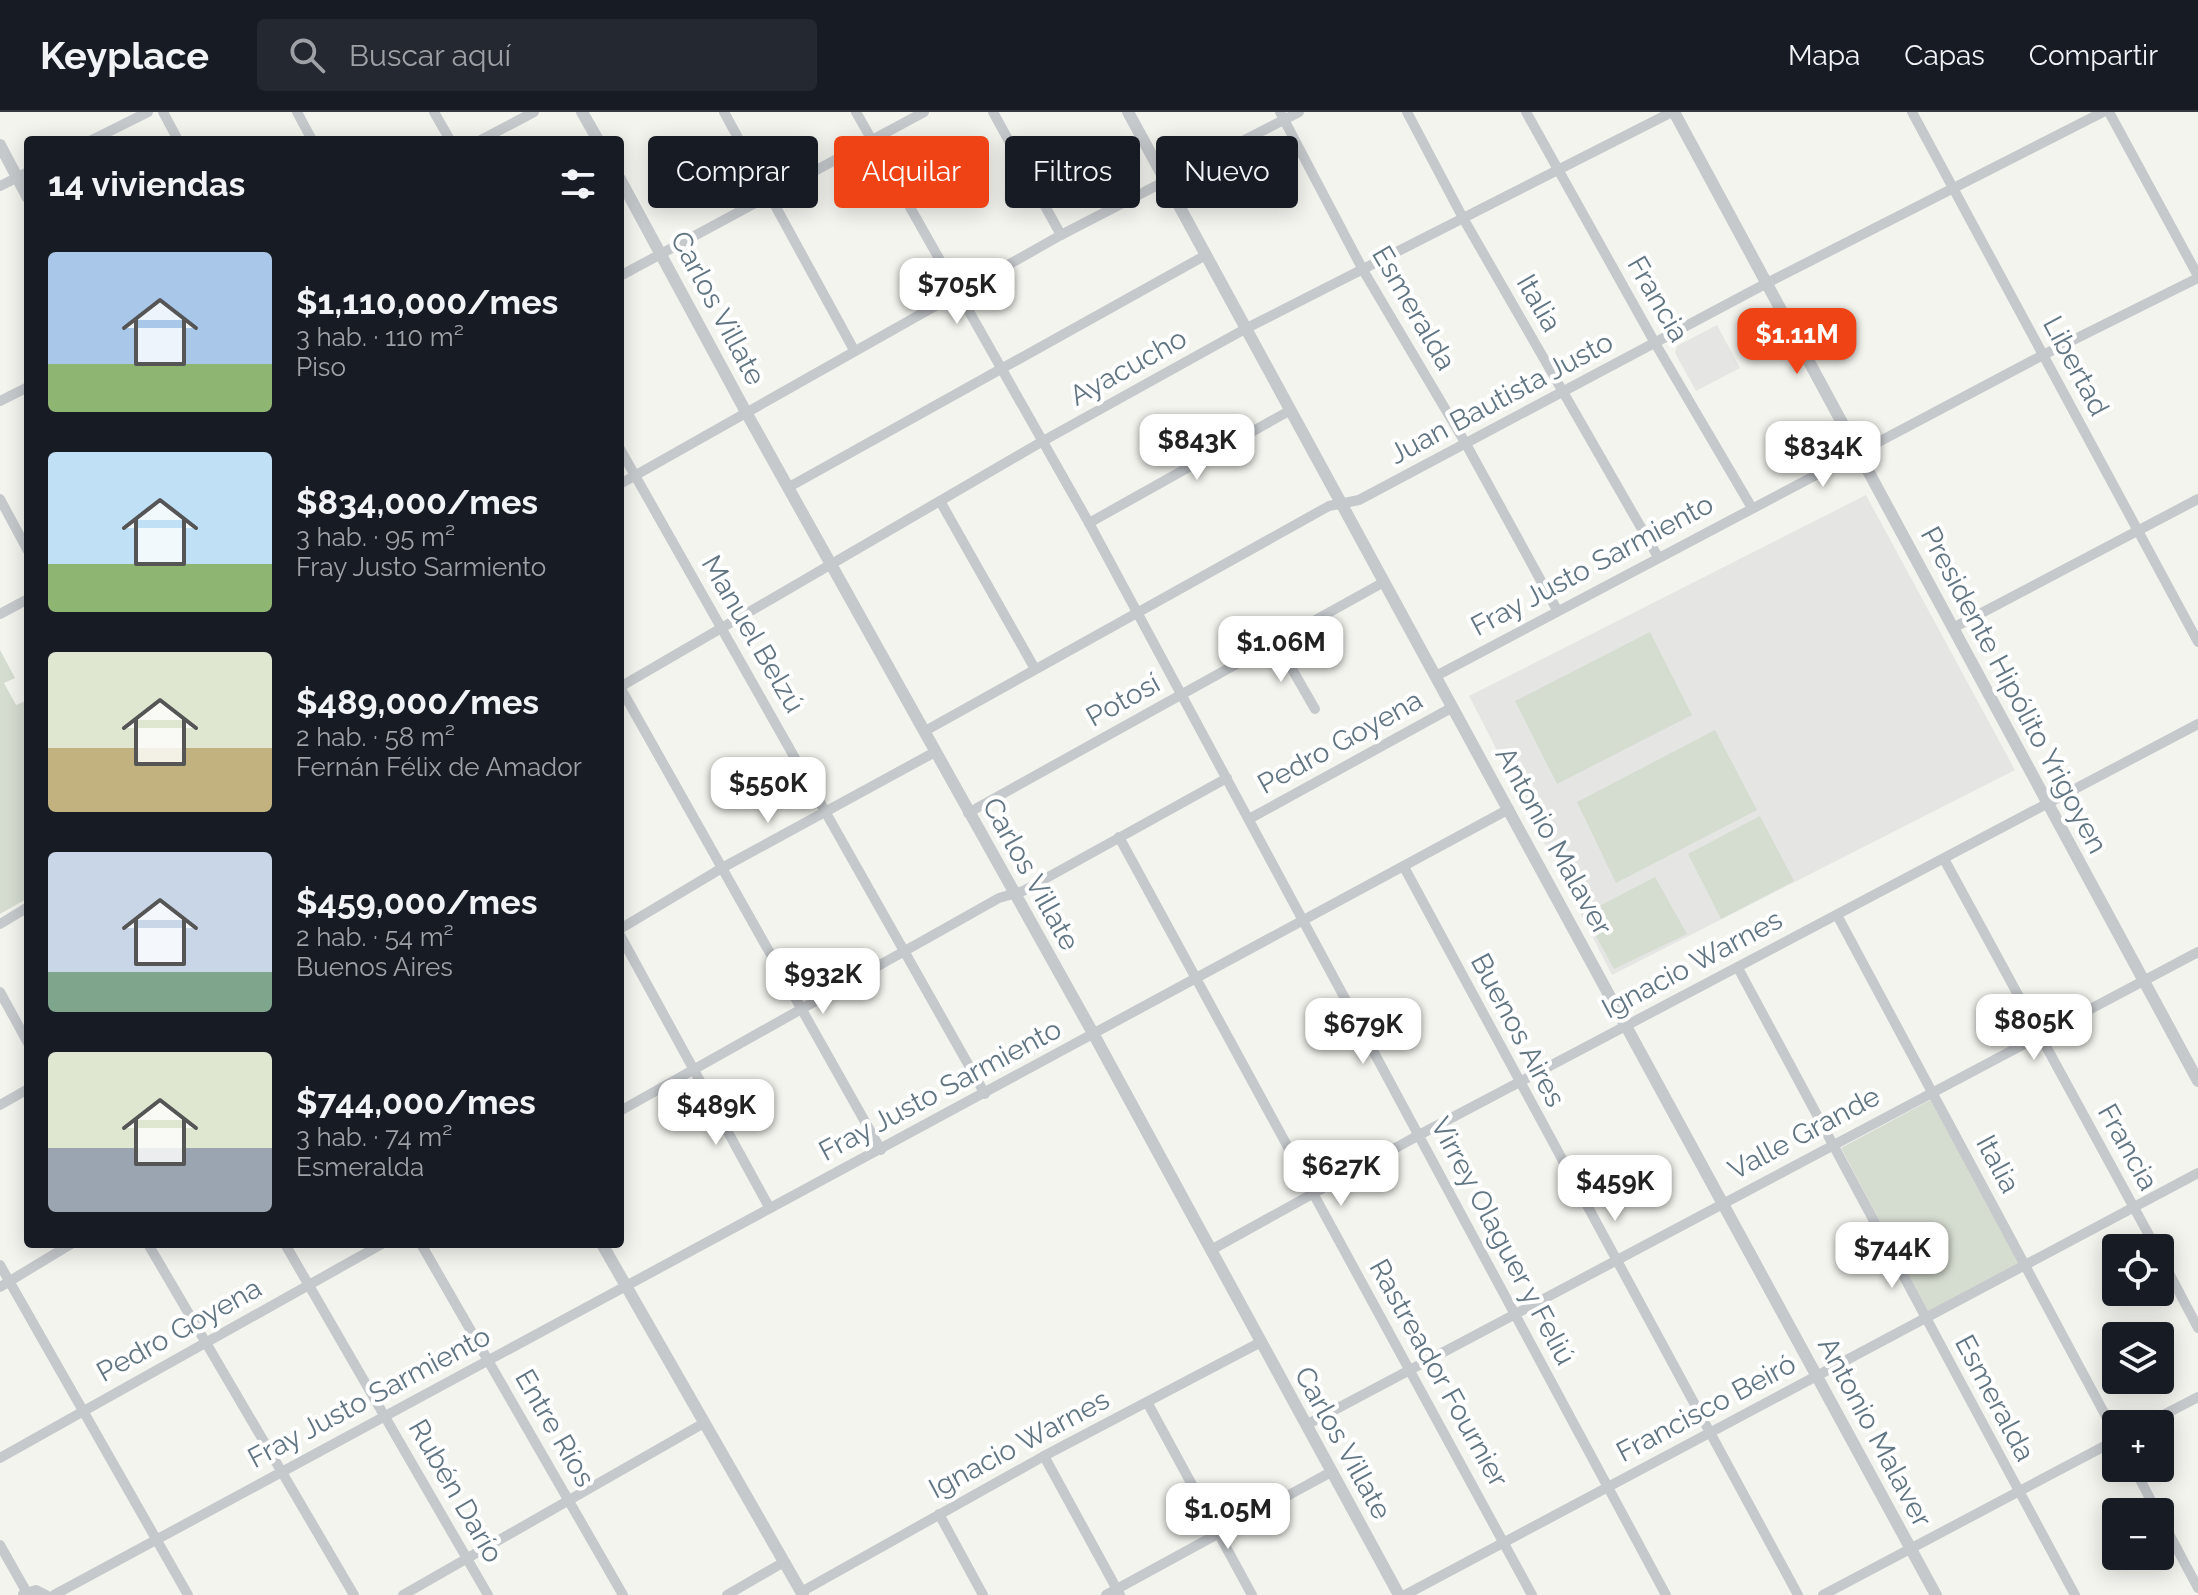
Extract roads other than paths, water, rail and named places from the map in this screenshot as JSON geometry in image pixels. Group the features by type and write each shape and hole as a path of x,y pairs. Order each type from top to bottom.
{"street":[{"path":"100,136 148,112"},
{"path":"163,112 176,136"},
{"path":"297,112 310,136"},
{"path":"434,112 448,136"},
{"path":"489,136 534,112"},
{"path":"582,112 596,136"},
{"path":"724,112 738,136"},
{"name":"Virrey Olaguer y Feliú","path":"856,112 870,136"},
{"path":"879,136 924,112"},
{"path":"993,112 1061,235"},
{"name":"Antonio Malaver","path":"1128,112 1156,162"},
{"path":"1246,136 1282,116 1299,112"},
{"name":"Italia","path":"1407,112 1463,218 1658,557"},
{"name":"Francia","path":"1526,112 1655,343 1752,508"},
{"name":"Ayacucho","path":"624,685 1043,441 1245,329 1673,112"},
{"name":"Presidente Hipólito Yrigoyen","path":"1673,112 2198,1081"},
{"name":"Libertad","path":"1912,112 2198,642"},
{"path":"2106,112 2198,277"},
{"name":"Juan Bautista Justo","path":"925,731 1329,506 1352,503 1767,283 2106,112"},
{"name":"Esmeralda","path":"1282,116 1363,270 1466,444 1557,610"},
{"path":"0,145 22,175 0,186"},
{"path":"624,482 958,292 1156,185"},
{"name":"Carlos Villate","path":"624,186 747,414 1094,1035 1399,1595"},
{"path":"624,274 746,208"},
{"path":"778,208 854,350"},
{"name":"Virrey Olaguer y Feliú","path":"910,208 1183,695 1666,1595"},
{"name":"Antonio Malaver","path":"1181,208 1936,1595"},
{"path":"789,487 1206,255"},
{"name":"Fray Justo Sarmiento","path":"1436,676 2043,355 2198,277"},
{"path":"0,401 24,389"},
{"path":"1089,523 1289,411"},
{"name":"Manuel Belzú","path":"624,457 985,1094"},
{"path":"0,499 24,544"},
{"path":"1953,628 2198,499"},
{"path":"940,501 1035,669"},
{"name":"Potosí","path":"968,813 1384,582"},
{"path":"0,614 24,601"},
{"path":"1277,643 1315,709"},
{"path":"624,694 881,1150"},
{"name":"Pedro Goyena","path":"1249,819 1453,707"},
{"name":"Ignacio Warnes","path":"1211,1250 1419,1135 2198,724"},
{"path":"624,929 722,868 935,752"},
{"name":"Pedro Goyena","path":"624,1109 999,898 1014,893 1227,778"},
{"name":"Fray Justo Sarmiento","path":"54,1595 1509,809"},
{"name":"Rastreador Fournier","path":"1119,837 1532,1595"},
{"name":"Francia","path":"1944,859 2148,1234"},
{"name":"Buenos Aires","path":"1404,867 1798,1595"},
{"path":"0,924 24,909"},
{"name":"Italia","path":"1837,915 2102,1411"},
{"path":"624,940 769,1207"},
{"name":"Valle Grande","path":"1306,1425 2198,952"},
{"name":"Esmeralda","path":"1738,968 2075,1595"},
{"path":"0,992 24,1036"},
{"path":"0,1105 24,1091"},
{"name":"Francisco Beiró","path":"1405,1595 2198,1173"},
{"path":"5,1285 65,1248"},
{"path":"150,1248 354,1595"},
{"name":"Rubén Darío","path":"287,1248 488,1595"},
{"name":"Pedro Goyena","path":"0,1458 375,1248"},
{"name":"Entre Ríos","path":"423,1248 623,1595"},
{"path":"604,1248 802,1593"},
{"path":"0,1265 5,1285 83,1412 188,1595"},
{"path":"2174,1283 2198,1328"},
{"name":"Ignacio Warnes","path":"802,1593 1044,1456 1261,1342"},
{"path":"2173,1410 2198,1397"},
{"path":"1147,1402 1252,1595"},
{"path":"403,1595 704,1423"},
{"path":"1823,1595 2018,1494 2102,1446"},
{"path":"1044,1456 1118,1592"},
{"path":"1106,1595 1118,1592 1331,1472"},
{"path":"939,1514 983,1595"},
{"path":"2174,1543 2198,1588"},
{"path":"0,1545 24,1593 36,1590 46,1595"},
{"path":"727,1595 784,1562"}]}
